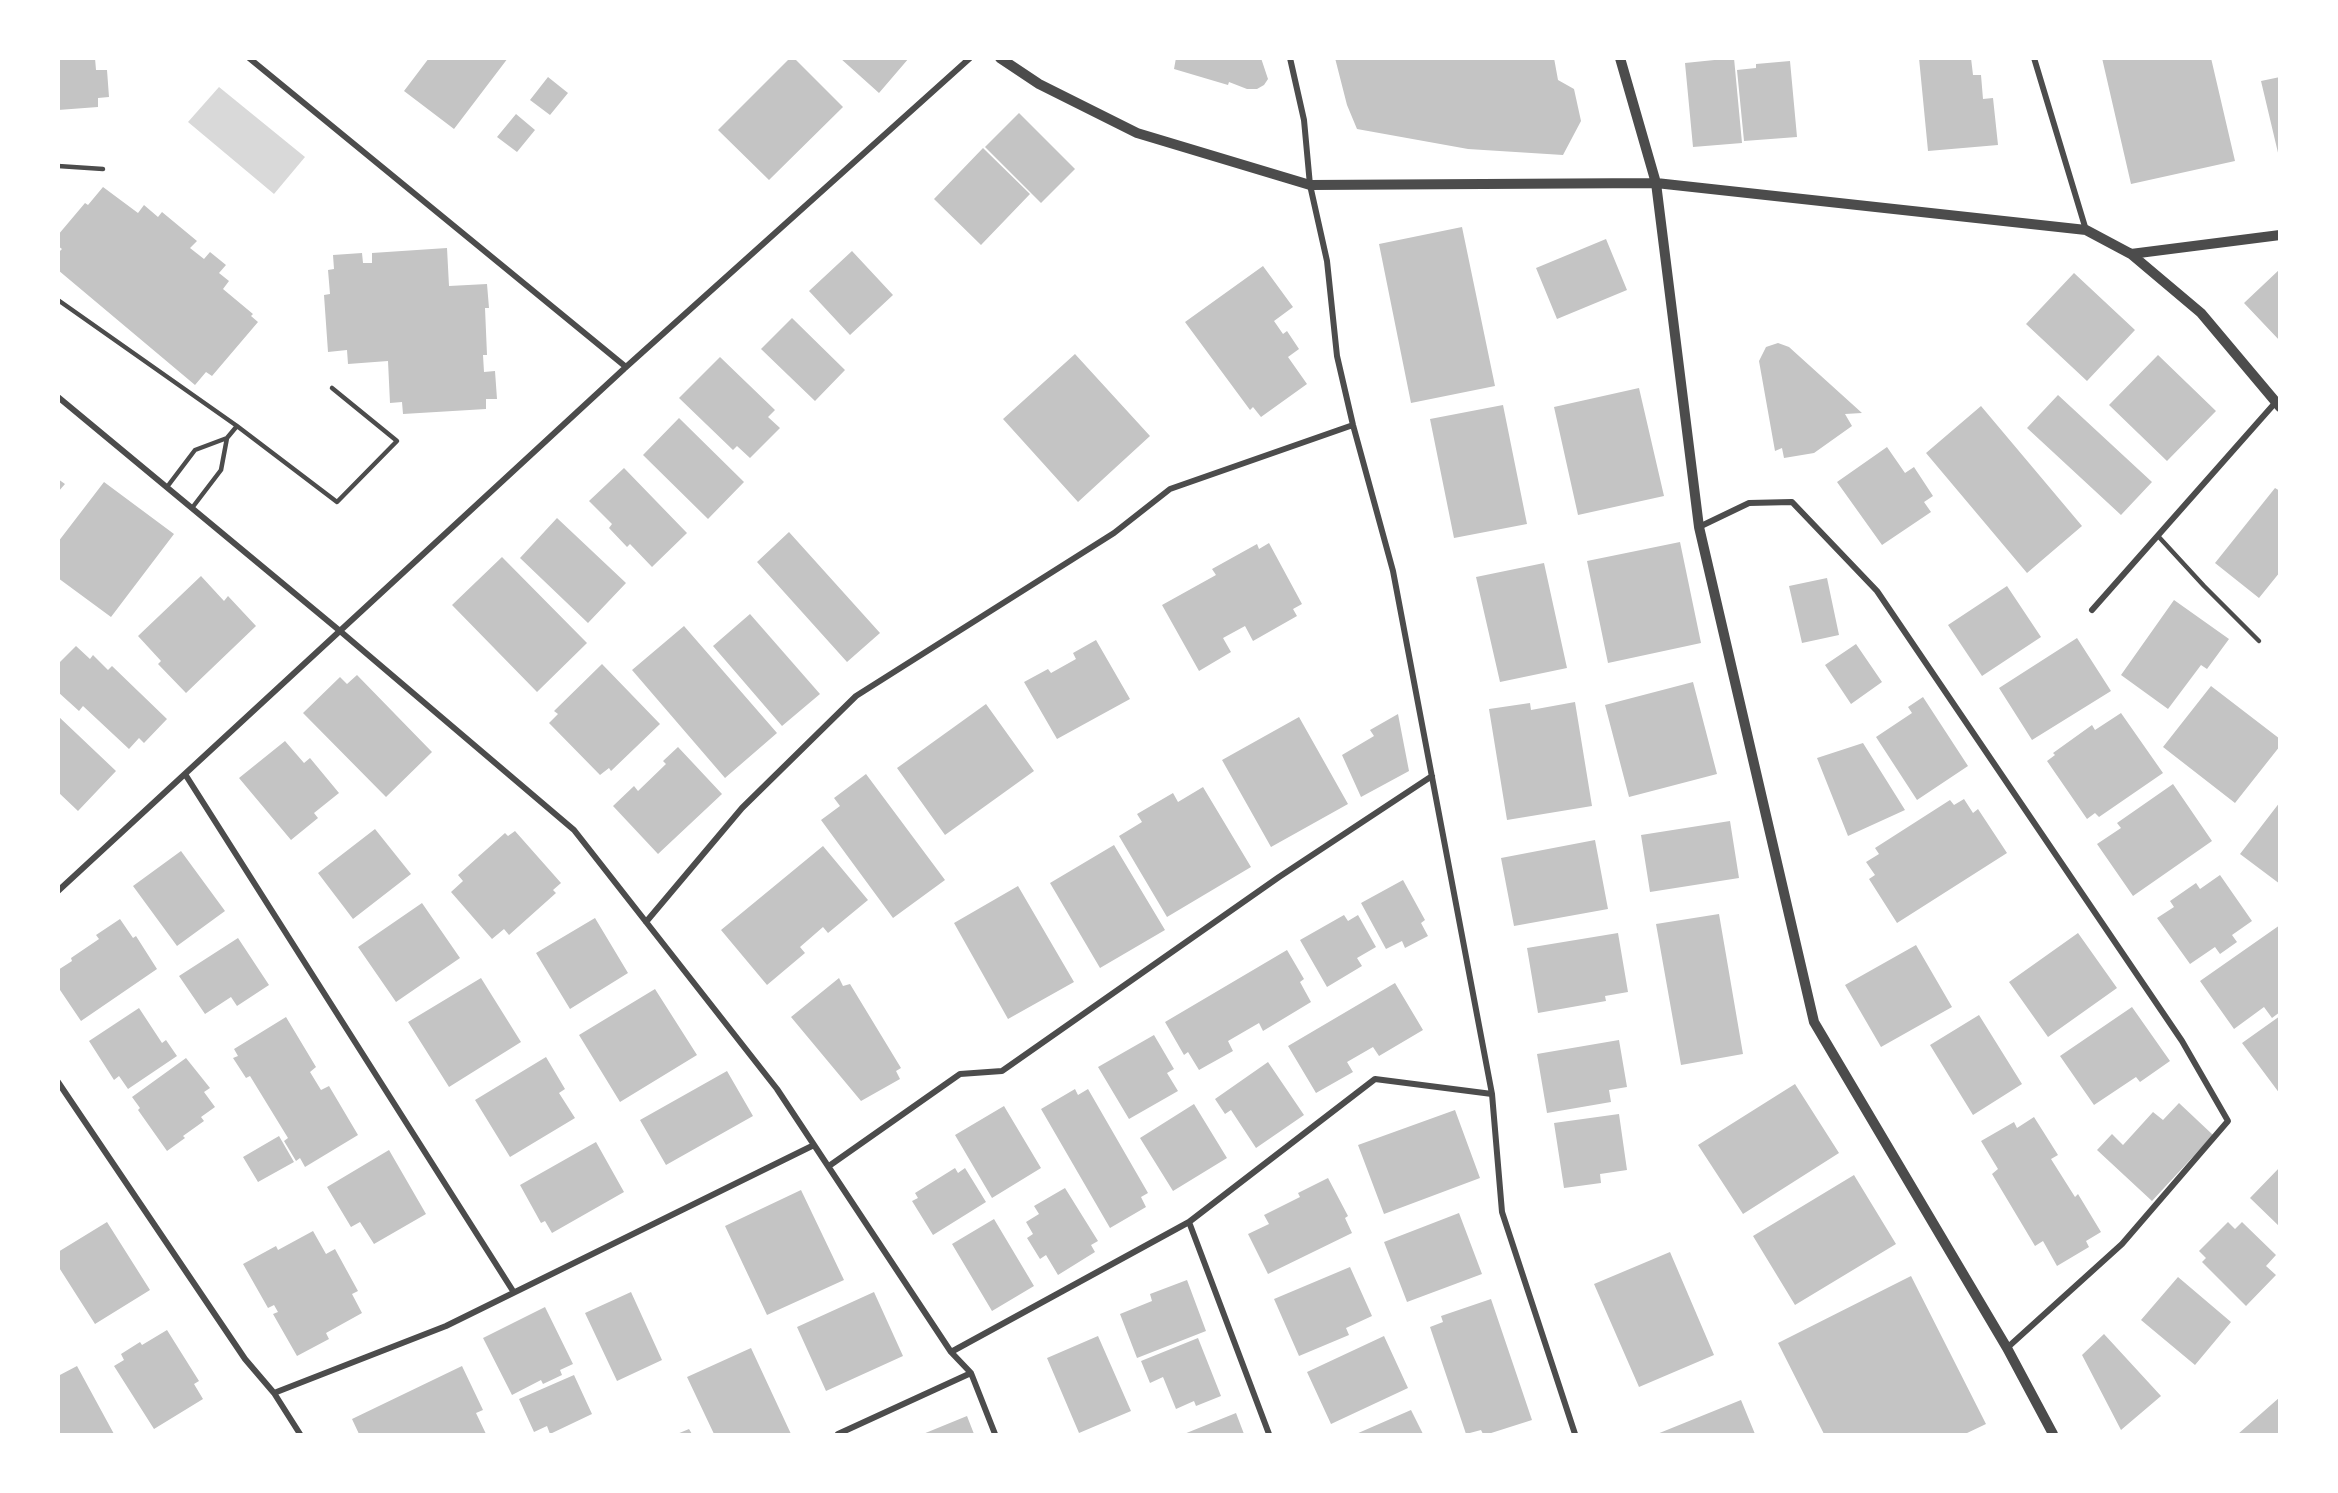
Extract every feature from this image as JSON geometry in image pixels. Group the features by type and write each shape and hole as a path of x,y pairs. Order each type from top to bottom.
{"street":[{"path":"249,58 626,367"},
{"path":"58,891 626,367 970,58"},
{"path":"1000,58 1038,84 1137,133 1310,185 1656,183 2086,230 2131,254 2201,312 2278,405 2092,610"},
{"path":"1290,58 1304,120 1310,185 1327,261 1337,356 1353,425 1393,571 1492,1094 1502,1212 1575,1434"},
{"path":"1620,58 1656,183 1699,527 1814,1022 2007,1348 2054,1434"},
{"path":"2034,58 2086,230"},
{"path":"2131,254 2280,235"},
{"path":"58,397 340,631 574,830 777,1089 951,1352 971,1373 995,1434"},
{"path":"646,922 742,808 856,696 1114,533 1170,489 1353,425"},
{"path":"1699,527 1749,503 1792,502 1877,591 2182,1041 2228,1121 2122,1244 2007,1348"},
{"path":"185,774 513,1291"},
{"path":"829,1166 960,1074 1002,1071 1279,877 1432,776"},
{"path":"951,1352 1189,1221 1375,1079 1492,1094"},
{"path":"58,1082 245,1359 274,1393 300,1434"},
{"path":"274,1393 446,1326 513,1291 814,1145"},
{"path":"1189,1221 1269,1434"},
{"path":"838,1434 971,1373"}],"lane":[{"path":"58,165 103,169"},
{"path":"58,300 237,426 337,502 396,441 332,388"},
{"path":"167,487 195,450 226,438 237,426"},
{"path":"192,507 221,470 226,438"},
{"path":"2158,536 2204,586 2259,640"}],"shaded area":[{"path":"219,87 305,157 274,194 188,122"}],"building":[{"path":"58,58 95,58 96,70 107,70 109,97 98,98 98,107 58,110"},
{"path":"429,58 508,58 454,129 404,91"},
{"path":"790,58 794,58 843,107 769,180 718,130"},
{"path":"840,58 909,58 879,93"},
{"path":"1176,58 1261,58 1268,79 1257,89 1247,89 1229,82 1228,85 1174,69"},
{"path":"1335,58 1554,58 1558,80 1574,89 1581,121 1563,155 1468,149 1357,129 1347,105"},
{"path":"1734,58 1742,143 1693,147 1685,63"},
{"path":"1919,58 1971,58 1973,75 1981,75 1983,99 1993,98 1998,145 1928,151"},
{"path":"2102,58 2211,58 2235,161 2131,184"},
{"path":"1790,61 1797,137 1744,141 1737,70 1756,68 1756,64"},
{"path":"548,77 568,93 550,115 530,100"},
{"path":"2280,77 2280,157 2279,157 2261,81"},
{"path":"1019,113 1075,169 1041,203 985,147"},
{"path":"516,114 535,130 517,152 497,137"},
{"path":"983,148 1030,194 981,245 934,199"},
{"path":"103,187 138,213 144,205 158,217 162,212 197,241 190,248 204,259 210,252 226,265 219,273 229,281 223,289 253,314 251,316 258,322 212,376 206,372 195,385 58,270 58,253 62,249 58,246 58,235 85,203 88,205"},
{"path":"1462,227 1495,386 1411,403 1379,244"},
{"path":"1606,239 1627,290 1557,319 1536,268"},
{"path":"447,248 449,286 487,284 489,308 485,308 487,355 483,355 484,372 495,371 497,399 486,399 486,409 403,414 402,402 390,403 388,361 348,364 347,350 328,352 324,295 330,294 328,270 334,269 333,255 362,253 363,263 372,263 372,253"},
{"path":"852,251 893,295 850,335 809,291"},
{"path":"1263,266 1293,307 1274,321 1283,334 1287,331 1299,349 1288,357 1307,384 1261,417 1253,407 1250,410 1185,322"},
{"path":"2280,269 2280,341 2244,303"},
{"path":"2074,273 2135,330 2087,381 2026,324"},
{"path":"792,318 845,370 815,401 761,349"},
{"path":"1778,343 1789,347 1862,413 1845,414 1852,426 1814,453 1784,458 1782,448 1775,451 1759,361 1766,347"},
{"path":"1075,354 1150,436 1078,502 1003,419"},
{"path":"2158,355 2216,411 2167,461 2109,405"},
{"path":"720,357 775,410 768,417 780,428 750,458 737,446 733,450 679,398"},
{"path":"1639,388 1664,496 1578,515 1554,407"},
{"path":"2058,395 2152,482 2121,515 2027,428"},
{"path":"1503,405 1527,524 1454,538 1430,419"},
{"path":"1981,406 2082,526 2027,573 1926,453"},
{"path":"679,418 744,482 708,519 643,455"},
{"path":"1887,447 1905,473 1914,467 1933,496 1924,502 1931,512 1882,545 1837,482"},
{"path":"624,468 687,533 652,567 630,544 627,547 609,528 612,524 589,501"},
{"path":"58,479 65,484 58,492"},
{"path":"104,482 174,534 111,617 58,578 58,542"},
{"path":"2275,488 2280,491 2280,572 2259,598 2215,563"},
{"path":"557,518 626,583 588,623 520,558"},
{"path":"789,532 880,633 847,662 757,562"},
{"path":"1680,542 1701,643 1608,663 1587,561"},
{"path":"1269,543 1302,604 1293,609 1297,616 1253,641 1245,626 1223,638 1231,652 1199,671 1162,605 1216,575 1212,569 1257,544 1259,549"},
{"path":"502,557 587,643 537,692 452,605"},
{"path":"1544,563 1567,668 1500,682 1476,577"},
{"path":"201,576 224,601 228,596 256,626 186,693 158,664 161,661 138,636"},
{"path":"1827,578 1839,635 1802,643 1789,586"},
{"path":"2007,586 2041,637 1982,676 1948,625"},
{"path":"2174,600 2229,639 2207,669 2201,665 2168,709 2121,675"},
{"path":"750,614 820,694 782,726 713,646"},
{"path":"684,626 777,733 725,778 632,670"},
{"path":"2077,638 2111,691 2032,740 1999,688"},
{"path":"1096,640 1130,699 1057,739 1024,682 1048,669 1051,673 1076,659 1073,653"},
{"path":"1856,644 1882,682 1851,704 1825,665"},
{"path":"76,646 90,659 93,655 108,670 112,666 167,719 144,743 139,738 129,749 83,706 79,711 58,692 58,664"},
{"path":"602,664 660,724 611,771 609,768 600,775 549,723 558,714 554,711"},
{"path":"357,675 432,752 386,797 303,713 340,677 347,684"},
{"path":"1693,682 1717,774 1629,797 1605,705"},
{"path":"2211,686 2280,739 2280,746 2235,803 2163,747"},
{"path":"1923,697 1968,766 1917,800 1876,737 1912,713 1908,707"},
{"path":"1575,702 1592,806 1507,820 1489,709 1530,703 1531,710"},
{"path":"986,704 1034,771 945,835 897,768"},
{"path":"2121,713 2163,773 2099,817 2095,813 2087,819 2047,761 2055,755 2053,753 2092,725 2095,730"},
{"path":"1398,714 1409,771 1361,797 1342,755 1374,736 1370,730"},
{"path":"58,716 116,771 78,811 58,792"},
{"path":"1299,717 1348,804 1271,847 1222,760"},
{"path":"285,741 304,763 310,758 339,793 314,813 318,818 291,840 239,778"},
{"path":"1863,743 1905,810 1848,836 1817,758"},
{"path":"678,747 722,794 658,854 613,806 634,786 638,791 666,764 663,761"},
{"path":"866,774 945,880 893,918 821,820 840,806 834,798"},
{"path":"2173,784 2212,841 2133,896 2097,844 2121,828 2117,823"},
{"path":"1203,787 1251,867 1167,917 1119,836 1142,822 1137,814 1173,793 1178,802"},
{"path":"1964,799 1973,813 1978,809 2007,853 1897,923 1869,879 1875,875 1866,862 1879,854 1875,848 1950,800 1954,805"},
{"path":"2280,802 2280,884 2240,854"},
{"path":"1730,821 1739,878 1650,892 1641,835"},
{"path":"375,829 411,874 353,919 318,873"},
{"path":"515,831 561,883 553,890 556,893 509,935 504,929 492,939 451,892 463,881 458,875 505,833 508,836"},
{"path":"1595,840 1608,909 1514,926 1501,858"},
{"path":"1114,845 1165,930 1100,968 1050,883"},
{"path":"823,846 868,900 828,933 823,927 800,947 805,953 767,985 721,930"},
{"path":"181,851 225,911 177,946 133,886"},
{"path":"2220,875 2252,921 2232,935 2237,942 2220,954 2215,947 2190,964 2157,918 2174,907 2170,901 2196,883 2200,889"},
{"path":"1403,880 1425,920 1421,923 1428,936 1405,948 1402,941 1386,949 1361,903"},
{"path":"1018,886 1074,982 1008,1019 954,923"},
{"path":"422,903 460,958 396,1002 358,947"},
{"path":"1719,914 1743,1054 1681,1065 1656,924"},
{"path":"1344,915 1348,921 1358,915 1376,947 1357,958 1362,966 1327,987 1300,940"},
{"path":"595,918 628,973 570,1009 536,953"},
{"path":"120,919 133,938 136,936 157,969 81,1021 58,987 58,970 99,939 96,935"},
{"path":"2280,925 2280,1012 2272,1018 2264,1007 2234,1029 2200,981"},
{"path":"1618,933 1628,992 1605,996 1606,1001 1538,1013 1527,948"},
{"path":"2078,933 2117,988 2048,1037 2009,982"},
{"path":"238,938 269,985 237,1006 231,997 205,1014 179,976"},
{"path":"1916,945 1952,1007 1881,1047 1845,985"},
{"path":"1287,950 1304,979 1300,982 1311,1002 1263,1031 1259,1023 1228,1041 1233,1051 1199,1070 1188,1052 1184,1055 1165,1022"},
{"path":"481,978 521,1042 449,1087 408,1022"},
{"path":"839,978 843,986 850,984 901,1068 896,1071 900,1079 861,1101 791,1017"},
{"path":"1395,983 1423,1030 1379,1056 1373,1047 1347,1062 1353,1072 1316,1093 1288,1046"},
{"path":"655,989 697,1055 620,1102 579,1035"},
{"path":"2132,1007 2170,1061 2140,1082 2136,1077 2094,1105 2060,1056"},
{"path":"139,1008 162,1043 166,1040 177,1056 128,1089 119,1076 114,1080 89,1041"},
{"path":"1979,1015 2022,1084 1973,1115 1930,1045"},
{"path":"2280,1016 2280,1094 2242,1043"},
{"path":"286,1017 316,1067 310,1072 321,1090 329,1086 358,1135 305,1167 300,1158 296,1161 284,1141 288,1138 250,1076 246,1078 233,1058 238,1056 234,1049"},
{"path":"1154,1035 1174,1069 1167,1073 1178,1091 1129,1119 1098,1067"},
{"path":"1619,1040 1627,1087 1609,1090 1611,1102 1547,1113 1537,1054"},
{"path":"546,1057 565,1089 559,1093 575,1118 510,1157 475,1100"},
{"path":"186,1058 210,1088 204,1092 215,1107 201,1117 204,1121 167,1151 138,1110 140,1108 132,1097"},
{"path":"1268,1062 1304,1115 1256,1148 1231,1110 1225,1114 1215,1099"},
{"path":"727,1071 753,1116 666,1165 640,1120"},
{"path":"1795,1084 1839,1153 1743,1214 1698,1145"},
{"path":"1075,1089 1078,1095 1088,1089 1148,1193 1141,1197 1146,1207 1110,1228 1041,1109"},
{"path":"2179,1103 2213,1135 2152,1201 2097,1150 2112,1134 2123,1145 2153,1112 2163,1120"},
{"path":"1194,1104 1227,1158 1173,1191 1140,1138"},
{"path":"1004,1106 1041,1168 992,1198 955,1135"},
{"path":"1455,1110 1480,1178 1384,1214 1358,1145"},
{"path":"1619,1114 1627,1170 1600,1174 1601,1183 1564,1188 1554,1123"},
{"path":"2034,1117 2058,1155 2051,1159 2075,1197 2078,1194 2101,1232 2086,1241 2089,1247 2057,1266 2043,1241 2035,1246 1992,1174 1998,1169 1981,1141 2014,1122 2017,1128"},
{"path":"279,1136 294,1162 258,1182 243,1157"},
{"path":"596,1142 624,1192 552,1233 545,1221 541,1223 520,1185"},
{"path":"389,1150 426,1214 374,1244 360,1222 351,1227 327,1187"},
{"path":"2280,1167 2280,1227 2250,1198"},
{"path":"955,1168 958,1173 965,1168 986,1202 933,1235 912,1201 918,1198 915,1193"},
{"path":"1854,1175 1896,1244 1795,1305 1753,1236"},
{"path":"1328,1178 1348,1216 1345,1218 1352,1233 1268,1274 1248,1234 1269,1224 1264,1215 1300,1197 1298,1193"},
{"path":"1065,1188 1098,1241 1091,1245 1095,1252 1058,1275 1046,1255 1040,1259 1027,1238 1033,1234 1026,1222 1039,1214 1034,1206"},
{"path":"801,1190 844,1280 767,1315 725,1226"},
{"path":"1459,1213 1482,1274 1407,1302 1384,1242"},
{"path":"994,1219 1034,1286 992,1311 952,1244"},
{"path":"107,1222 150,1290 95,1324 58,1266 58,1252"},
{"path":"2228,1222 2235,1229 2242,1222 2276,1255 2266,1266 2276,1275 2246,1306 2202,1262 2206,1258 2199,1251"},
{"path":"313,1231 326,1254 335,1249 358,1291 352,1294 362,1313 326,1333 329,1339 297,1356 273,1314 278,1312 274,1305 268,1308 243,1264 276,1246 278,1250"},
{"path":"1670,1252 1714,1355 1639,1387 1594,1284"},
{"path":"1350,1267 1372,1316 1346,1328 1349,1335 1299,1356 1274,1299"},
{"path":"1911,1276 1986,1424 1965,1434 1824,1434 1778,1343"},
{"path":"2178,1277 2231,1322 2195,1365 2141,1320"},
{"path":"1187,1280 1206,1331 1137,1358 1120,1314 1152,1301 1150,1294"},
{"path":"631,1292 662,1360 617,1381 585,1313"},
{"path":"874,1292 903,1356 826,1391 797,1327"},
{"path":"1491,1299 1532,1420 1488,1434 1483,1434 1481,1430 1466,1434 1430,1327 1443,1322 1441,1316"},
{"path":"545,1307 573,1364 560,1370 562,1375 543,1384 541,1380 512,1395 483,1338"},
{"path":"167,1330 199,1381 194,1384 203,1399 154,1429 114,1366 124,1360 121,1354 140,1342 142,1345"},
{"path":"2104,1334 2161,1396 2121,1430 2082,1355"},
{"path":"1098,1336 1131,1411 1079,1433 1047,1358"},
{"path":"1384,1336 1408,1388 1331,1424 1307,1372"},
{"path":"1198,1338 1221,1396 1196,1406 1194,1401 1176,1409 1163,1377 1150,1383 1141,1361"},
{"path":"751,1348 791,1434 714,1434 687,1377"},
{"path":"77,1366 114,1434 58,1434 58,1376"},
{"path":"462,1366 483,1410 476,1413 486,1434 359,1434 352,1419"},
{"path":"574,1375 592,1414 550,1434 547,1426 534,1432 519,1399"},
{"path":"2280,1397 2280,1434 2238,1434"},
{"path":"1741,1400 1755,1434 1657,1434"},
{"path":"1411,1410 1423,1434 1356,1434"},
{"path":"1236,1413 1244,1434 1184,1434"},
{"path":"967,1416 974,1434 923,1434"},
{"path":"689,1429 692,1434 677,1434"}]}
